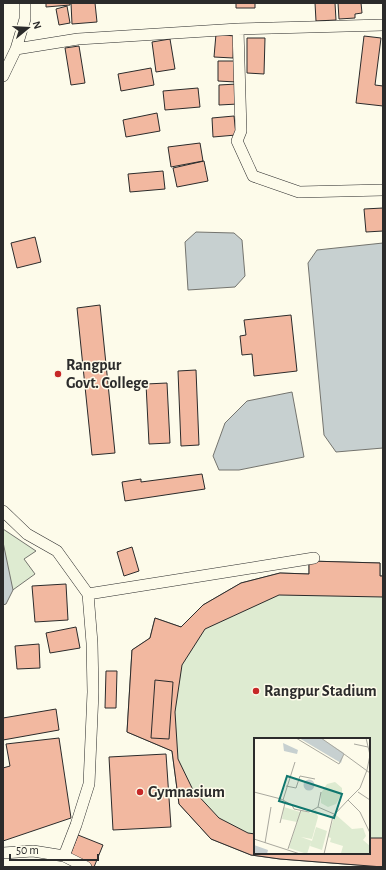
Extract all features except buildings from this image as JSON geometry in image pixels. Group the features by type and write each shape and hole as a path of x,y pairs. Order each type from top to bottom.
{"street":[{"path":"3,76 16,49 25,19 24,3"},
{"path":"16,49 78,39 238,29 383,25"},
{"path":"238,29 241,130 237,141 253,176 299,192 383,190"},
{"path":"3,511 27,534 57,551 88,594 92,643 93,692 89,784 64,856"},
{"path":"88,594 314,558"},
{"path":"3,853 33,851 64,856 86,867"}],"green space":[{"path":"3,529 36,551 24,559 35,574 3,597"},
{"name":"Rangpur Stadium","path":"309,561 380,563 380,576 383,576 383,867 280,859 251,855 211,839 179,804 172,751 127,732 132,650 150,638 155,618 181,627 203,605 241,583 280,573 309,574"}],"shaded area":[{"path":"196,232 234,233 242,240 245,276 235,287 188,290 185,242"},
{"path":"383,243 383,448 336,452 324,435 308,263 317,250"},
{"path":"292,392 304,457 239,470 219,470 213,456 225,423 247,401"},
{"path":"3,542 13,590 6,604 3,605"}],"place":[{"name":"Rangpur Govt. College","path":"58,374"},
{"name":"Rangpur Stadium","path":"256,691"},
{"name":"Gymnasium","path":"140,792"}]}
